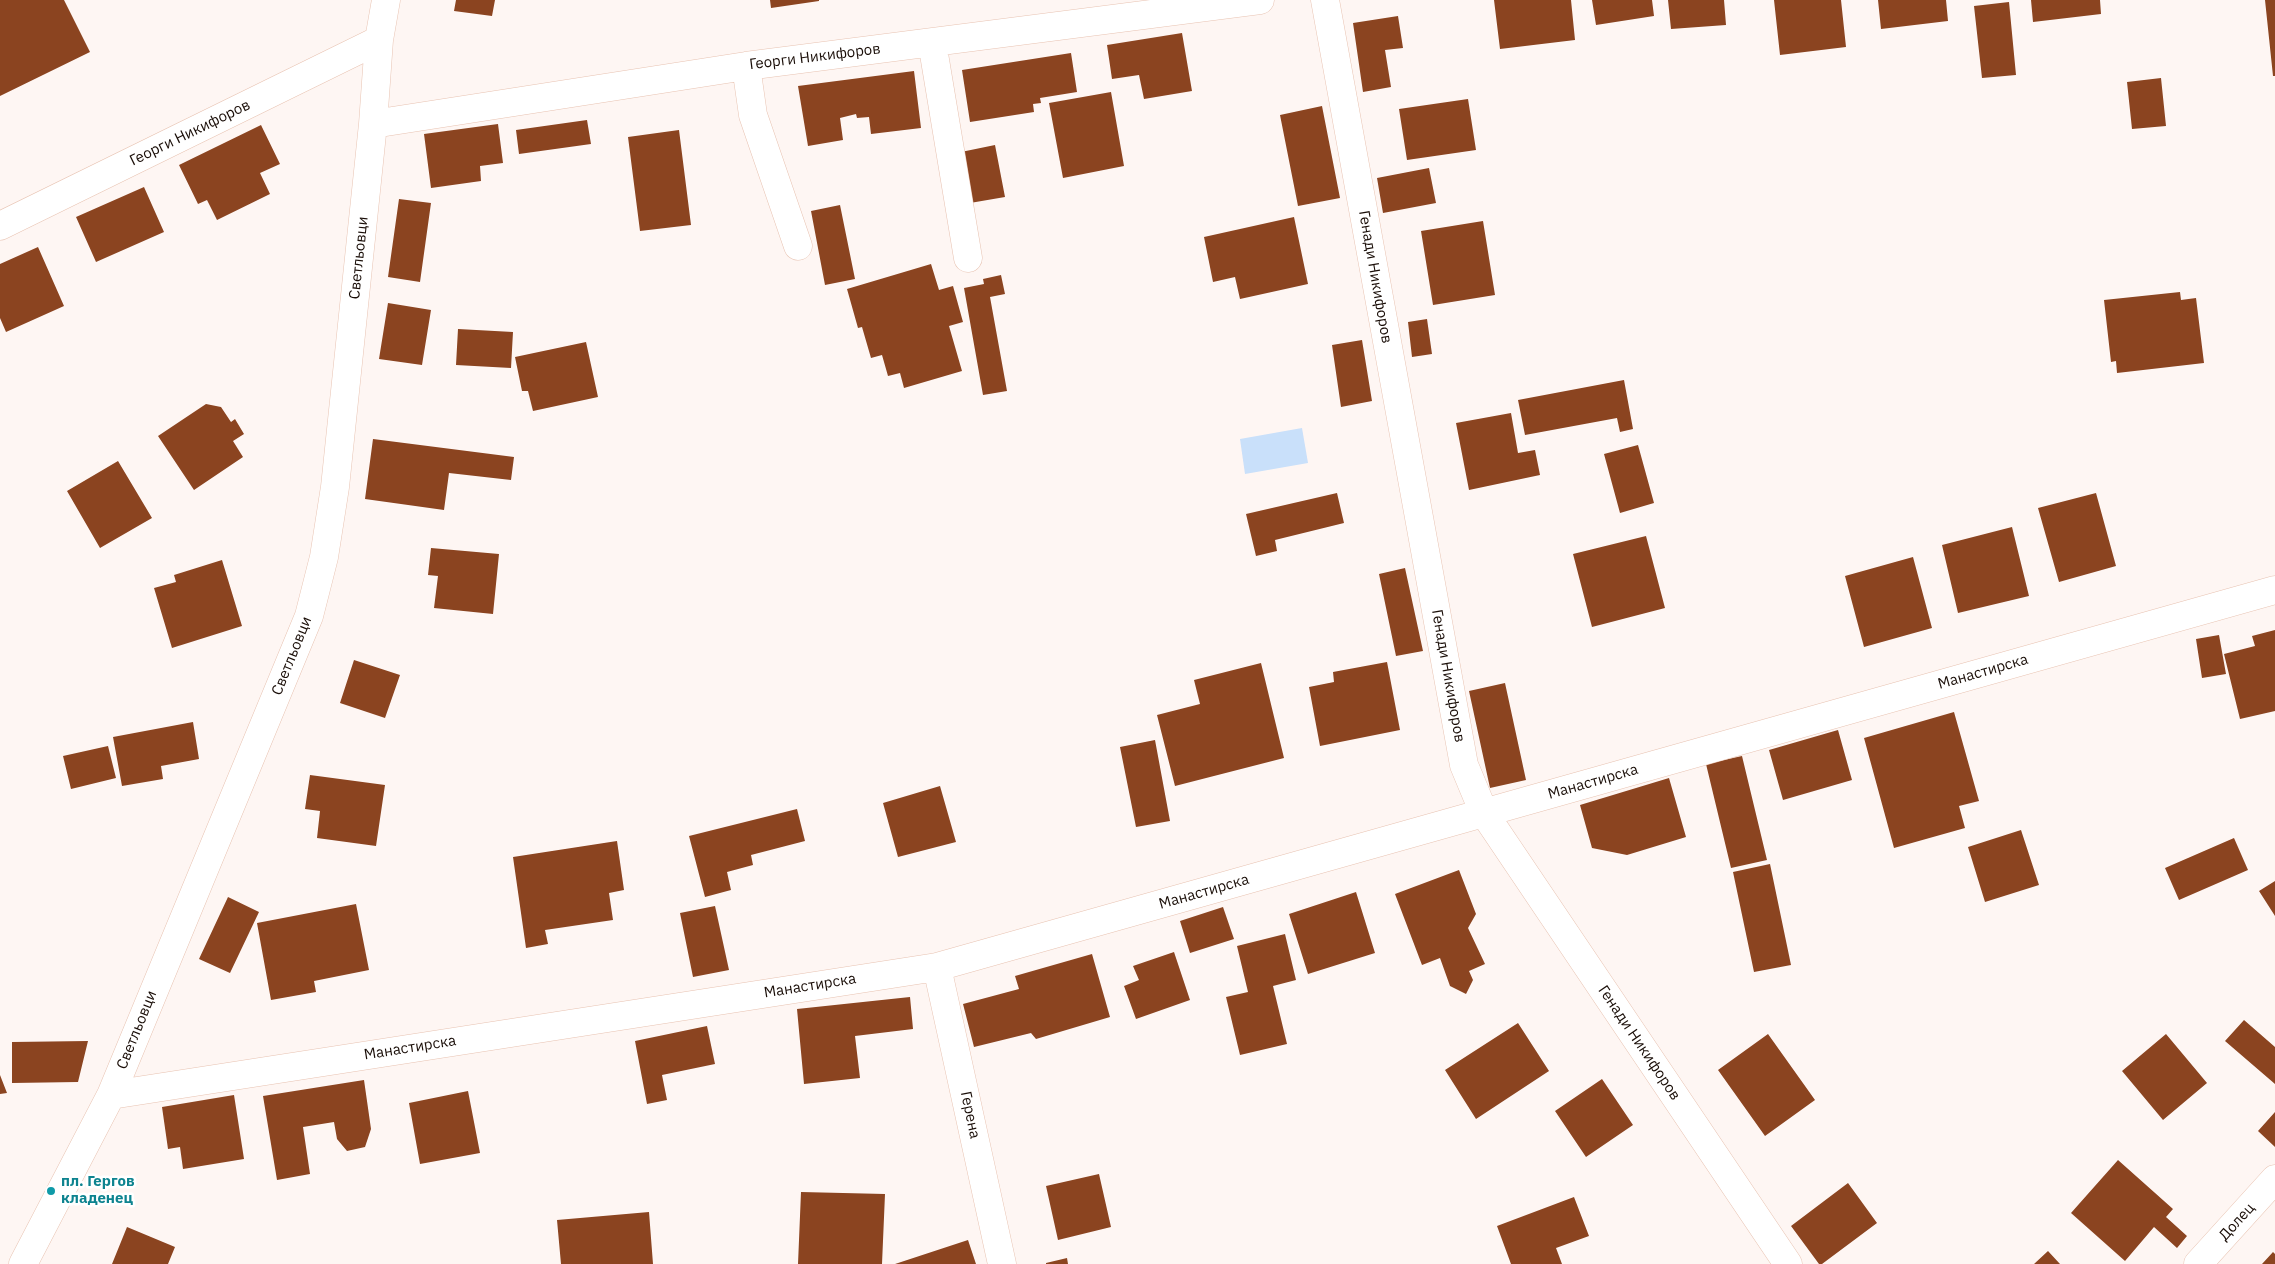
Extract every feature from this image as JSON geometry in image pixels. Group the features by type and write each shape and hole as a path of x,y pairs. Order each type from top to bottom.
{"street":[{"name":"Светльовци","path":"23,1264 111,1095 309,616 324,557 335,488 379,40 386,0"},
{"name":"Георги Никифоров","path":"372,124 746,66 1260,0"},
{"name":"Генади Никифоров","path":"1325,0 1464,765 1484,813 1788,1264"},
{"name":"Георги Никифоров","path":"0,226 379,40"},
{"path":"932,42 968,258"},
{"path":"746,66 753,115 798,246"},
{"name":"Манастирска","path":"111,1095 938,966 2275,590"},
{"name":"Герена","path":"938,966 1002,1264"},
{"name":"Долец","path":"2198,1264 2275,1180"}],"water":[{"path":"1302,428 1308,463 1245,474 1240,439"}],"building":[{"path":"0,0 64,0 90,52 0,96"},
{"path":"456,0 495,0 492,16 454,11"},
{"path":"770,0 819,0 819,1 771,8"},
{"path":"1494,0 1571,0 1575,40 1500,49"},
{"path":"1592,0 1652,0 1654,16 1596,25"},
{"path":"1668,0 1724,0 1726,25 1671,29"},
{"path":"1774,0 1841,0 1846,47 1780,55"},
{"path":"1878,0 1946,0 1948,21 1881,29"},
{"path":"2031,0 2100,0 2101,14 2033,22"},
{"path":"2265,0 2275,0 2275,76 2273,76"},
{"path":"2009,2 2016,75 1982,78 1974,6"},
{"path":"1398,16 1403,48 1385,50 1391,87 1363,92 1353,23"},
{"path":"1182,33 1192,91 1144,99 1139,75 1112,79 1107,45"},
{"path":"1071,53 1077,92 1040,98 1041,103 1033,104 1034,112 970,122 962,70"},
{"path":"914,71 921,128 871,134 869,117 857,118 856,114 840,118 843,140 808,146 798,86"},
{"path":"2161,78 2166,126 2132,129 2127,82"},
{"path":"1111,92 1124,166 1063,178 1049,103"},
{"path":"1468,99 1476,150 1407,160 1399,109"},
{"path":"1322,106 1340,198 1298,206 1280,115"},
{"path":"587,120 591,144 519,154 516,130"},
{"path":"498,124 503,163 480,166 481,181 431,188 424,134"},
{"path":"261,125 280,164 260,173 270,194 217,220 207,200 198,204 179,165"},
{"path":"679,130 691,225 640,231 628,137"},
{"path":"995,145 1005,197 970,203 961,152"},
{"path":"1429,168 1436,203 1383,213 1377,178"},
{"path":"144,187 164,232 96,262 76,217"},
{"path":"399,199 431,203 420,282 388,277"},
{"path":"840,205 855,279 825,285 811,211"},
{"path":"1294,217 1308,284 1240,299 1235,277 1213,282 1204,237"},
{"path":"1483,221 1495,295 1433,305 1421,231"},
{"path":"38,247 64,306 6,332 0,318 0,264"},
{"path":"931,264 939,290 953,286 963,322 949,326 962,371 904,388 900,373 888,376 882,355 871,358 862,327 858,328 847,289"},
{"path":"1001,275 1005,294 990,297 1007,391 983,395 964,288 984,284 983,279"},
{"path":"2180,292 2181,300 2196,298 2204,363 2117,373 2116,361 2111,362 2104,300"},
{"path":"388,303 431,310 422,365 379,359"},
{"path":"1427,319 1432,354 1412,357 1408,322"},
{"path":"458,329 513,332 511,368 456,365"},
{"path":"1362,340 1372,401 1341,407 1332,345"},
{"path":"586,342 598,397 533,411 528,391 522,391 515,357"},
{"path":"1624,380 1633,429 1620,432 1617,418 1525,435 1518,400"},
{"path":"206,404 221,407 231,422 235,419 244,434 233,441 243,457 194,490 158,436"},
{"path":"1511,413 1518,453 1535,450 1540,475 1469,490 1456,423"},
{"path":"373,439 514,457 511,480 449,473 444,510 365,499"},
{"path":"1638,445 1654,503 1620,513 1604,454"},
{"path":"118,461 152,518 100,548 67,491"},
{"path":"1337,493 1344,523 1275,540 1277,551 1256,556 1246,514"},
{"path":"2096,493 2116,566 2059,582 2038,508"},
{"path":"2012,527 2029,596 1958,613 1942,545"},
{"path":"1646,536 1665,608 1592,627 1573,554"},
{"path":"431,548 499,554 493,614 434,608 438,576 428,575"},
{"path":"1913,557 1932,628 1864,647 1845,576"},
{"path":"222,560 242,626 172,648 154,588 176,582 174,575"},
{"path":"1405,568 1423,651 1396,656 1379,574"},
{"path":"2275,630 2275,711 2240,719 2224,654 2255,646 2252,636"},
{"path":"2219,635 2226,674 2202,678 2196,639"},
{"path":"354,660 400,675 385,718 340,703"},
{"path":"1387,662 1400,730 1320,746 1309,687 1334,682 1333,672"},
{"path":"1261,663 1284,758 1175,786 1157,715 1200,704 1194,680"},
{"path":"1505,683 1526,780 1490,788 1469,691"},
{"path":"1954,712 1979,801 1959,806 1965,828 1894,848 1864,738"},
{"path":"193,722 199,759 161,766 163,779 122,786 113,737"},
{"path":"1838,730 1852,780 1783,800 1769,750"},
{"path":"1155,740 1170,821 1136,827 1120,747"},
{"path":"108,746 116,778 71,789 63,756"},
{"path":"1742,756 1767,860 1731,868 1706,764"},
{"path":"310,775 385,785 376,846 317,838 320,811 305,809"},
{"path":"1669,778 1686,837 1627,855 1592,848 1580,805"},
{"path":"940,786 956,842 898,857 883,803"},
{"path":"797,809 805,841 751,855 753,865 727,872 731,890 705,897 689,836"},
{"path":"2021,830 2039,885 1985,902 1968,847"},
{"path":"2234,838 2248,870 2179,900 2165,868"},
{"path":"617,841 624,890 609,893 613,920 545,930 548,944 526,948 513,857"},
{"path":"1770,864 1791,965 1754,972 1733,872"},
{"path":"1459,870 1476,914 1468,928 1485,964 1469,971 1473,980 1466,994 1450,986 1440,958 1422,965 1395,894"},
{"path":"2275,881 2275,916 2259,891"},
{"path":"1356,892 1375,953 1308,974 1289,914"},
{"path":"228,897 259,912 230,973 199,959"},
{"path":"356,904 369,970 314,981 316,992 271,1000 257,923"},
{"path":"715,906 729,970 693,977 680,913"},
{"path":"1223,907 1234,939 1190,953 1180,921"},
{"path":"1285,934 1296,980 1273,986 1287,1044 1240,1055 1226,997 1248,992 1237,946"},
{"path":"1174,952 1190,1000 1136,1019 1124,986 1139,980 1133,966"},
{"path":"1092,954 1110,1017 1036,1039 1031,1033 974,1047 963,1004 1019,989 1015,976"},
{"path":"910,997 913,1029 855,1036 860,1078 804,1084 797,1009"},
{"path":"2244,1020 2275,1047 2275,1084 2225,1041"},
{"path":"1518,1023 1549,1071 1476,1119 1445,1070"},
{"path":"707,1026 715,1064 662,1075 667,1100 647,1104 635,1041"},
{"path":"1768,1034 1815,1100 1765,1136 1718,1070"},
{"path":"2166,1034 2207,1083 2163,1120 2122,1071"},
{"path":"88,1041 78,1082 12,1083 12,1042"},
{"path":"0,1075 7,1093 0,1094"},
{"path":"1602,1079 1633,1125 1586,1157 1555,1111"},
{"path":"364,1080 371,1129 365,1147 347,1151 337,1139 334,1122 303,1127 310,1174 277,1180 263,1096"},
{"path":"468,1091 480,1153 420,1164 409,1103"},
{"path":"234,1095 244,1159 183,1169 180,1147 168,1149 162,1107"},
{"path":"2275,1112 2275,1147 2258,1131"},
{"path":"2118,1160 2173,1209 2166,1217 2187,1236 2177,1248 2154,1227 2125,1261 2071,1213"},
{"path":"1099,1174 1111,1227 1058,1240 1046,1186"},
{"path":"1848,1183 1877,1223 1822,1264 1819,1264 1791,1226"},
{"path":"801,1192 885,1194 882,1264 798,1264"},
{"path":"1574,1197 1589,1236 1556,1248 1562,1264 1511,1264 1497,1226"},
{"path":"649,1212 653,1264 561,1264 557,1220"},
{"path":"127,1227 175,1247 168,1264 112,1264"},
{"path":"968,1240 976,1264 895,1264"},
{"path":"2048,1251 2060,1264 2034,1264"},
{"path":"2273,1252 2275,1254 2275,1264 2262,1264"},
{"path":"1067,1258 1068,1264 1046,1264 1046,1263"}],"place":[{"name":"пл. Гергов кладенец","path":"51,1191"}]}
